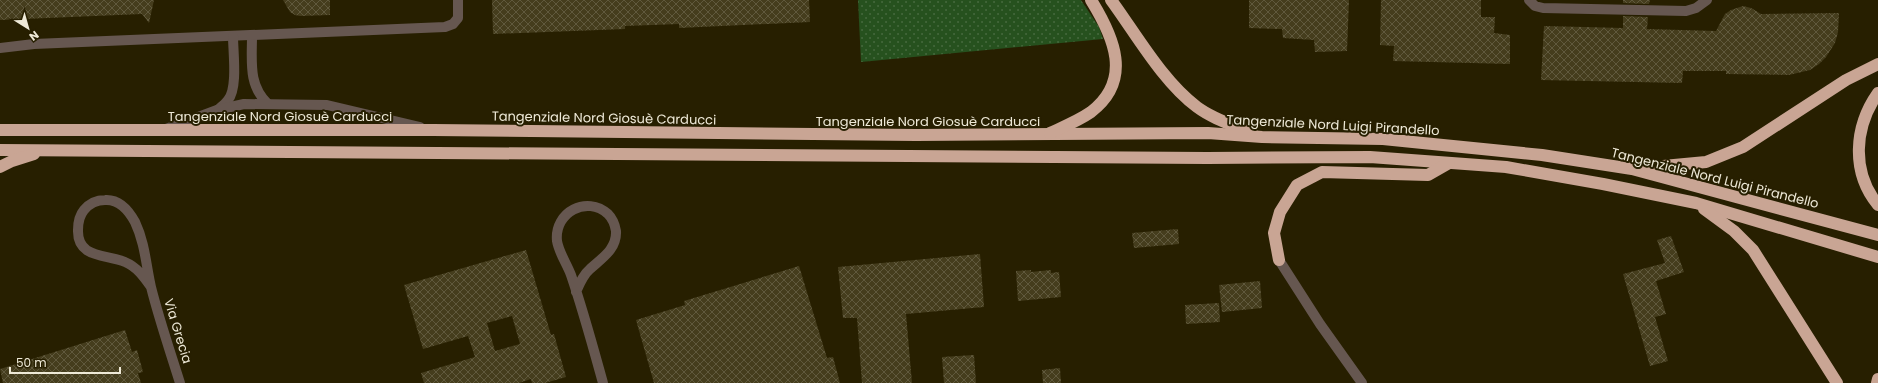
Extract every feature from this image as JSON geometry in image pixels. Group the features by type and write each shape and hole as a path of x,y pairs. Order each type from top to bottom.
{"highway":[{"path":"1046,135 1090,112 1104,100 1113,84 1117,67 1114,44 1103,18 1091,0"},
{"path":"1111,0 1176,89 1197,107 1217,119 1262,137"},
{"path":"1632,169 1706,162 1726,156 1743,147 1846,80 1878,64"},
{"path":"1878,93 1870,104 1858,141 1860,166 1872,198 1878,205"},
{"name":"Tangenziale Nord Giosuè Carducci","path":"0,130 433,130 1046,135 1208,133"},
{"name":"Tangenziale Nord Luigi Pirandello","path":"1208,133 1262,137 1383,139 1522,152 1632,169 1878,235"},
{"path":"0,150 1207,158 1370,157 1506,168 1603,184 1696,203 1878,257"},
{"path":"0,167 12,161 44,150"},
{"path":"1279,260 1274,233 1280,212 1297,185 1322,172 1428,175 1449,163"},
{"path":"1696,203 1734,230 1753,250 1837,383"}],"street":[{"path":"0,48 17,45 445,27 453,24 458,18 458,0"},
{"path":"1529,0 1535,6 1543,8 1686,11 1696,8 1707,0"},
{"path":"252,35 253,79 255,88 260,97 268,104"},
{"path":"217,110 229,100 234,84 233,36"},
{"path":"165,129 217,110 244,104 268,104 327,105 433,130"},
{"name":"Via Grecia","path":"151,287 137,269 126,262 115,258 102,257 89,252 81,245 78,235 78,222 83,211 92,203 106,200 120,204 128,211 135,222 144,246 151,287 180,383"},
{"path":"576,292 581,280 606,256 613,247 616,238 615,226 611,217 604,211 594,207 585,206 575,208 565,216 558,229 557,242 576,292 603,383"},
{"path":"1279,260 1320,324 1362,383"}],"green space":[{"path":"858,0 1081,0 1099,27 1103,39 861,62"}],"building":[{"path":"0,0 154,0 149,23 142,14 0,20"},
{"path":"283,0 330,0 330,15 295,15 290,12"},
{"path":"492,0 809,0 810,22 679,28 679,24 625,26 625,29 493,34"},
{"path":"1249,0 1349,0 1347,51 1315,52 1314,40 1283,38 1282,29 1249,28"},
{"path":"1381,0 1481,0 1481,17 1495,17 1494,33 1510,35 1510,64 1393,61 1394,46 1380,45"},
{"path":"1623,0 1650,0 1649,4 1623,3"},
{"path":"1743,6 1751,8 1761,14 1839,13 1838,32 1835,43 1826,57 1819,64 1810,70 1789,75 1726,74 1726,71 1683,71 1682,83 1541,80 1544,26 1623,28 1623,16 1648,17 1647,29 1716,31 1725,14 1731,10"},
{"path":"1178,229 1179,244 1134,248 1132,233"},
{"path":"1671,236 1684,272 1656,281 1666,314 1655,317 1668,361 1650,366 1623,274 1665,263 1657,240"},
{"path":"526,250 551,335 554,334 566,377 545,383 532,383 531,379 519,383 424,383 421,373 475,357 468,336 423,349 404,285","holes":["512,316 520,344 495,351 487,323"]},
{"path":"980,254 984,307 906,314 912,383 862,383 857,318 843,318 838,267"},
{"path":"799,266 827,358 833,357 840,383 654,383 636,320 685,305 684,301"},
{"path":"1031,270 1031,272 1051,270 1051,273 1059,272 1061,297 1018,301 1016,271"},
{"path":"1260,281 1262,308 1222,312 1219,285"},
{"path":"1219,303 1220,322 1186,324 1185,305"},
{"path":"125,330 132,352 137,350 143,372 138,373 141,383 3,383 0,369"},
{"path":"974,355 976,383 944,383 942,357"},
{"path":"1060,368 1061,383 1043,383 1042,370"}]}
